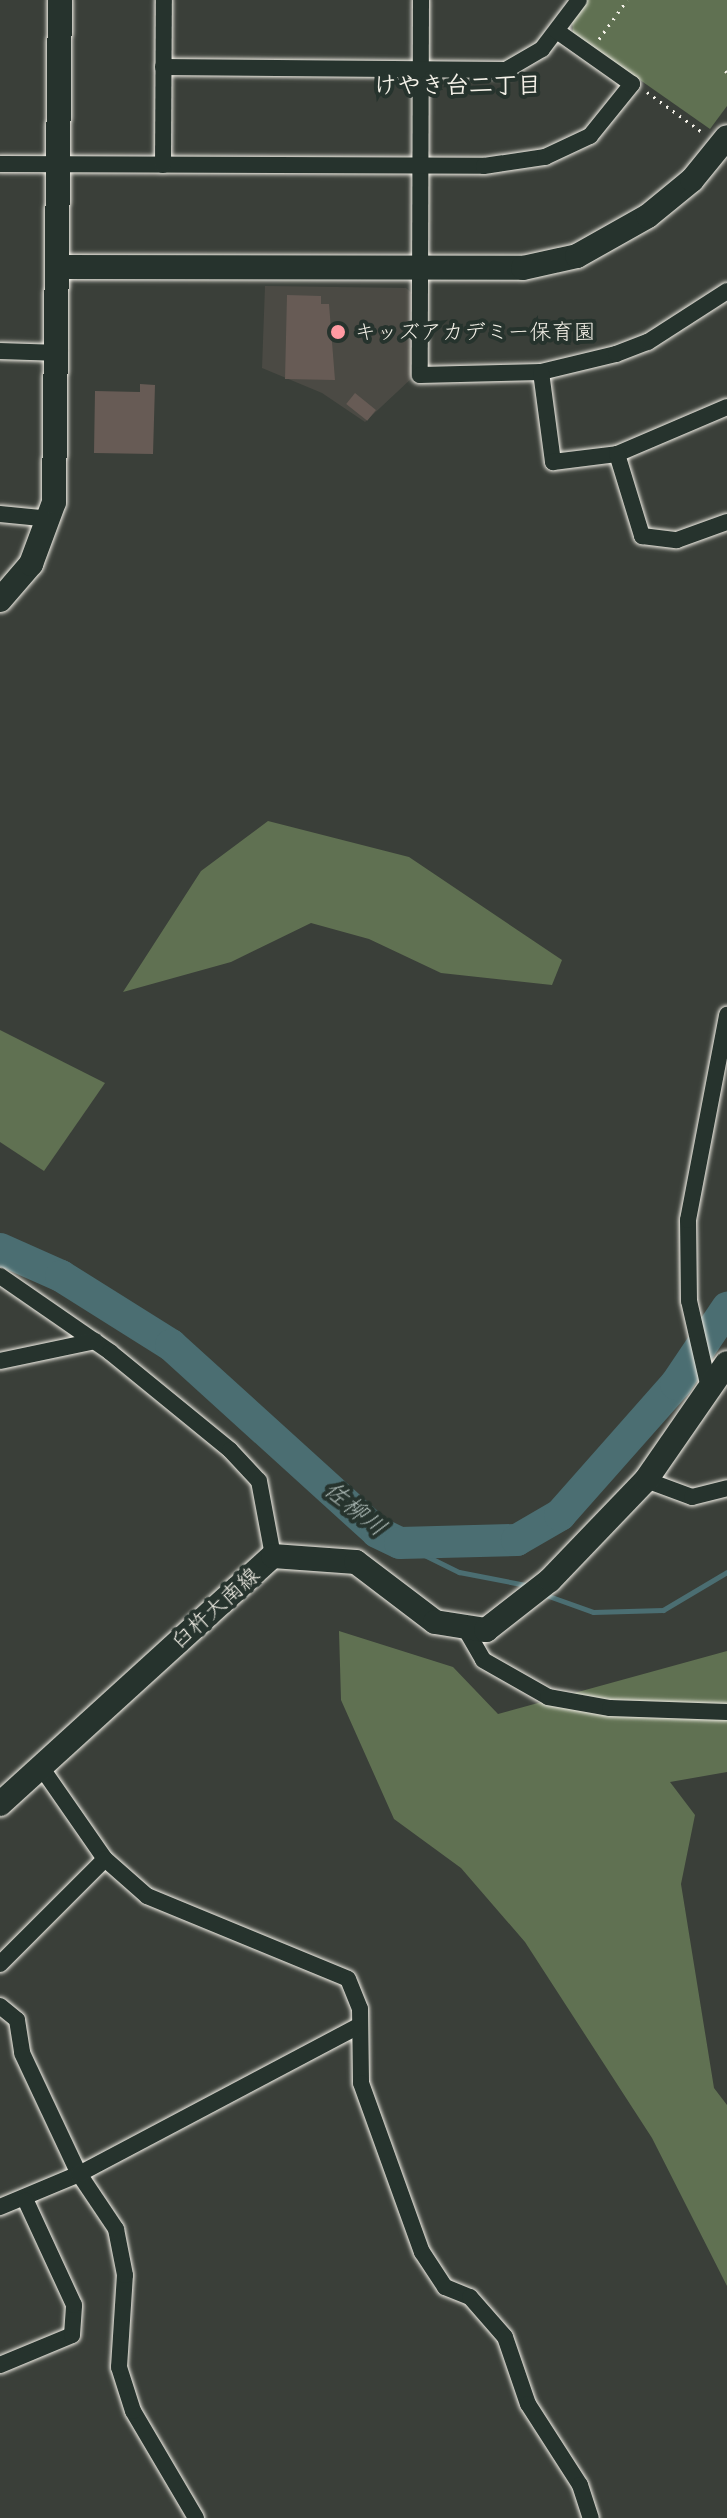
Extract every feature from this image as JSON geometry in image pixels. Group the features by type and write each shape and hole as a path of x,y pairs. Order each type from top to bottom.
{"street":[{"path":"0,600 31,564 51,519 60,353 60,0"},
{"path":"163,165 164,0"},
{"path":"421,0 420,375 541,372 648,342 727,291"},
{"path":"163,67 421,70 519,66 557,31 579,0"},
{"path":"0,164 421,166 545,157 590,136 632,84 557,31"},
{"path":"60,267 523,268 577,256 648,216 720,143"},
{"path":"0,351 60,353"},
{"path":"541,372 553,462 617,454 727,407"},
{"path":"617,454 642,536 677,540 727,522"},
{"path":"0,514 51,519"},
{"path":"709,1394 689,1301 688,1220 727,1015"},
{"path":"0,1276 95,1341 259,1481 273,1556"},
{"path":"0,1361 95,1341"},
{"path":"727,1363 709,1394 646,1480 550,1580 486,1630 466,1630 483,1660 548,1697 610,1708 727,1712"},
{"path":"646,1480 692,1497 727,1488"},
{"name":"臼杵大南線","path":"0,1804 273,1556 356,1562 435,1622 466,1630"},
{"path":"41,1767 105,1859 173,1911 246,1933 275,1953 348,1979 357,1994 361,2083 422,2252 445,2287 470,2297 505,2337 528,2404 580,2485 591,2518"},
{"path":"0,1964 105,1859"},
{"path":"0,2006 17,2020 22,2053 79,2174 116,2229 125,2275 119,2367 133,2411 196,2518"},
{"path":"0,2207 26,2201 357,2027"},
{"path":"0,2365 72,2335 74,2305 26,2201"}],"path":[{"path":"589,54 627,0"},
{"path":"632,84 720,143"}],"shaded area":[{"name":"キッズアカデミー保育園","path":"265,286 406,288 414,295 412,378 365,422 322,393 262,368"}],"green space":[{"path":"587,0 727,0 727,106 710,129 573,33 572,20"},
{"path":"268,821 409,857 562,960 552,985 441,973 369,939 311,923 231,962 123,992 201,871"},
{"path":"0,1030 105,1083 44,1171 0,1142"},
{"path":"339,1631 453,1667 498,1714 727,1651 727,1772 670,1782 695,1815 681,1884 714,2088 727,2105 727,2286 652,2138 525,1942 461,1868 394,1819 341,1700"}],"building":[{"path":"287,295 321,296 321,304 329,304 335,380 285,379"},
{"path":"140,384 155,385 153,454 94,453 95,391 140,392"},
{"path":"355,393 376,410 367,421 346,404"}],"waterway":[{"name":"佐柳川","path":"0,1249 61,1276 171,1345 377,1532 400,1543 517,1540 560,1515 676,1384 727,1308"},
{"path":"400,1543 459,1572 531,1586"},
{"path":"543,1594 593,1612 663,1610 727,1572"}],"place":[{"name":"キッズアカデミー保育園","path":"338,332"}],"district":[{"name":"けやき台二丁目","path":"457,86"}]}
